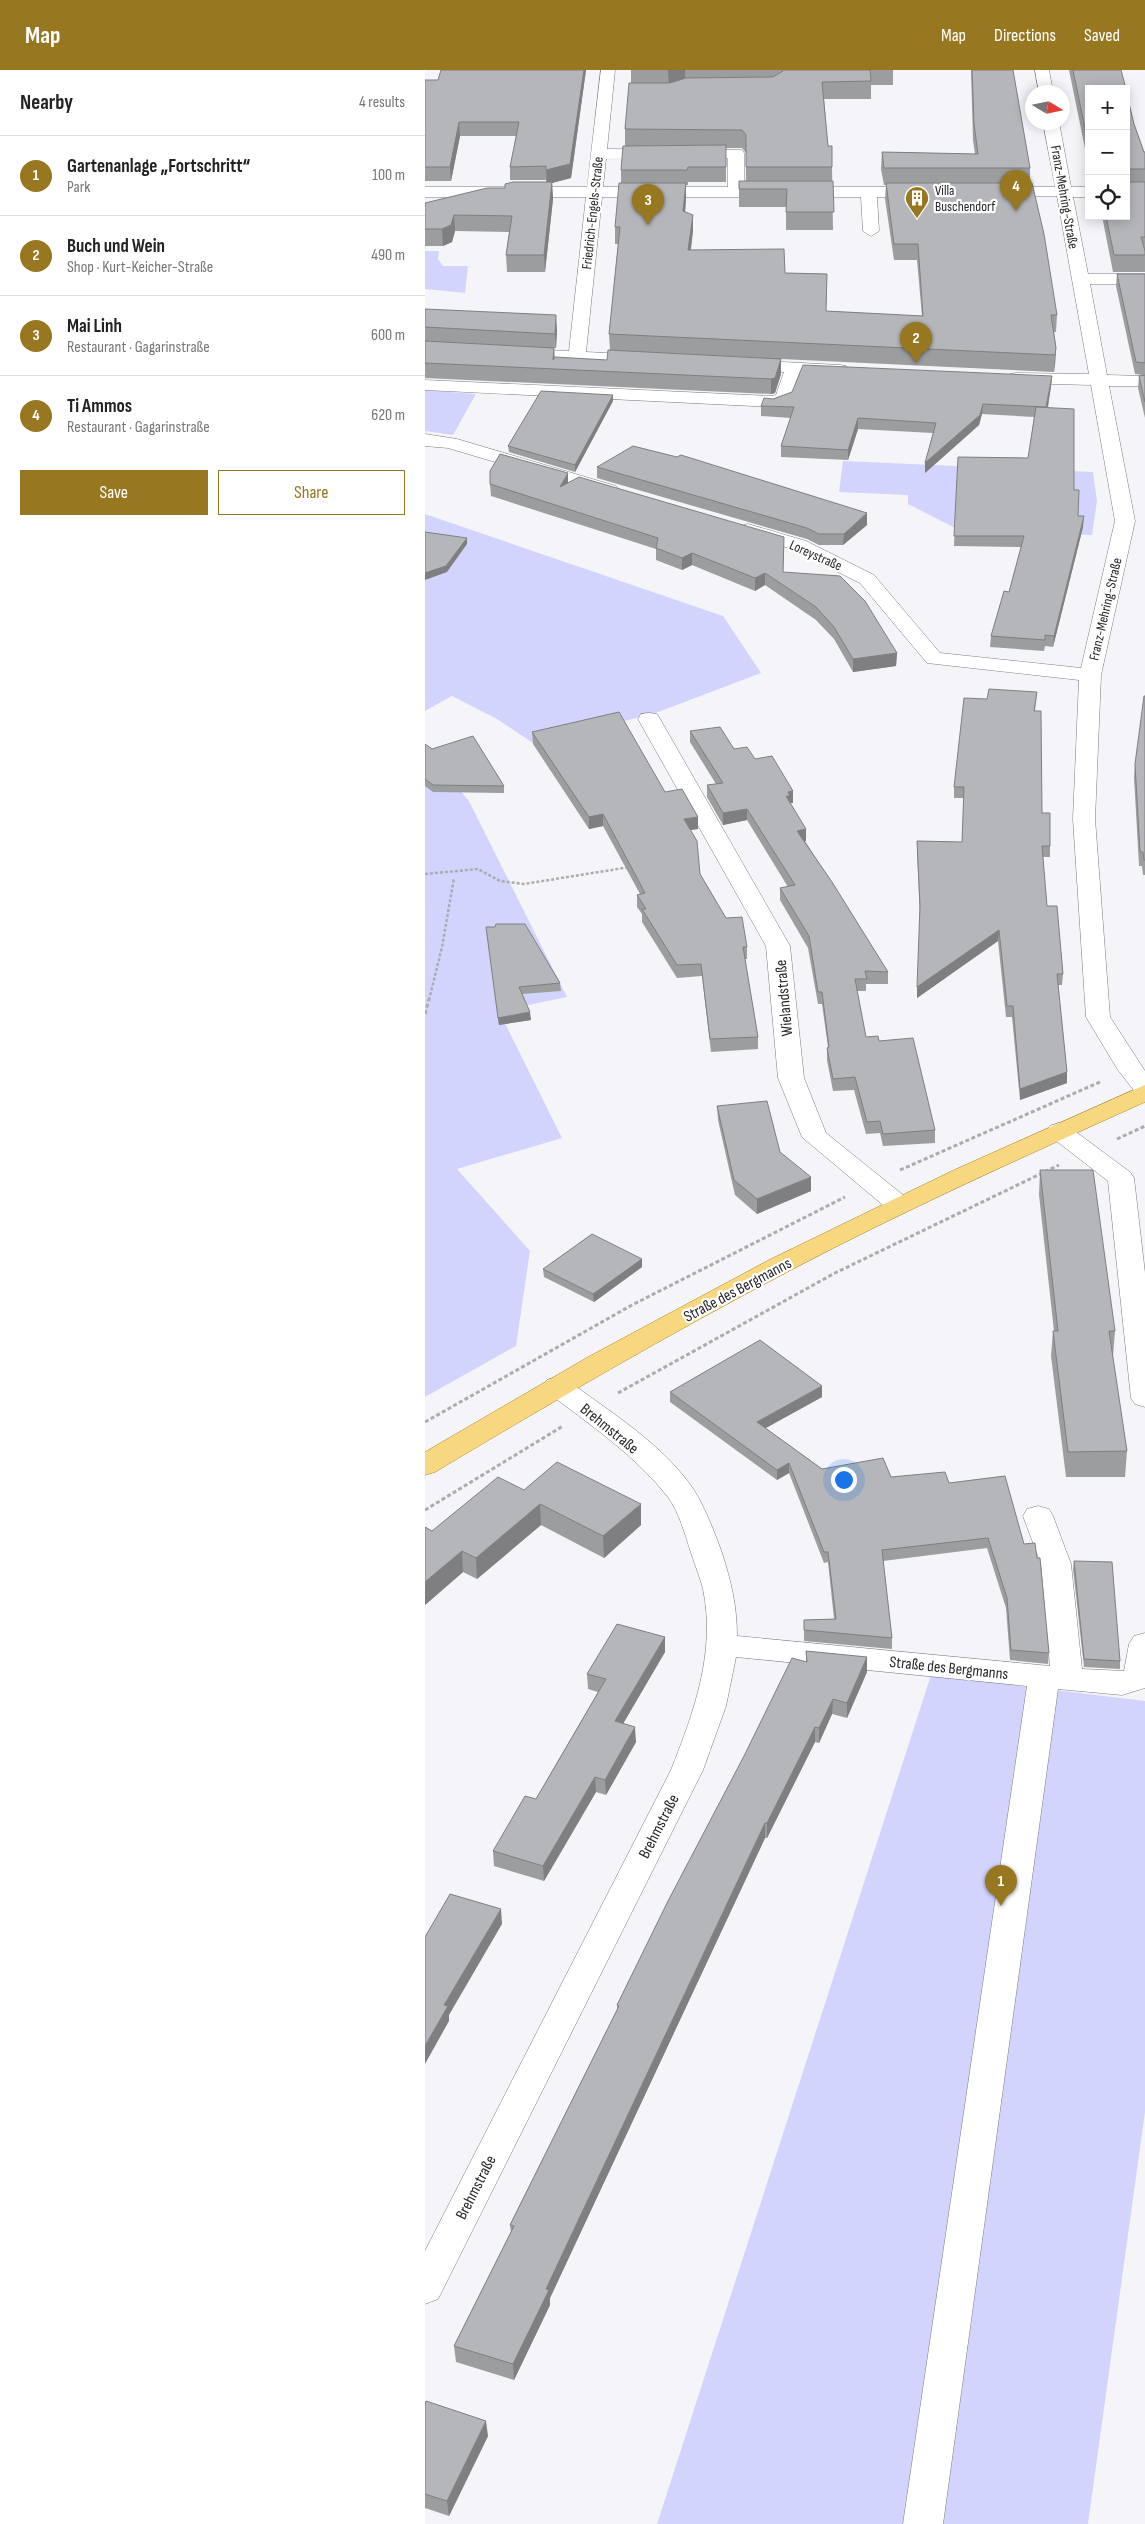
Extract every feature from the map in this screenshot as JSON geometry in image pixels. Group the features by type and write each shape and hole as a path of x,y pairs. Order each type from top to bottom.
{"main road":[{"name":"Straße des Bergmanns","path":"425,1465 557,1386 732,1291 899,1205 1145,1093"}],"street":[{"name":"Friedrich-Engels-Straße","path":"577,357 608,70"},
{"path":"1042,70 1045,85"},
{"path":"605,95 624,95"},
{"name":"Franz-Mehring-Straße","path":"1052,130 1125,521 1091,675 1083,820 1098,1017 1127,1065 1145,1088"},
{"path":"598,154 736,153 736,192"},
{"path":"425,192 942,192"},
{"path":"869,192 871,231"},
{"path":"979,192 1085,192"},
{"path":"1080,279 1145,279"},
{"path":"501,353 665,361"},
{"path":"723,364 855,370"},
{"path":"425,385 773,402 784,398 795,368"},
{"path":"995,377 1145,381"},
{"path":"425,440 449,443 629,495"},
{"name":"Loreystraße","path":"733,526 799,545 867,579 933,659 1091,675"},
{"name":"Wielandstraße","path":"649,719 778,946 791,1078 815,1137 899,1205"},
{"path":"1059,1131 1089,1151 1121,1178 1145,1396"},
{"name":"Brehmstraße","path":"425,2288 687,1770 707,1721 719,1678 723,1645 719,1594 703,1540 678,1490 649,1460 557,1386"},
{"path":"923,2524 1056,1678 1056,1564 1038,1516"},
{"name":"Straße des Bergmanns","path":"723,1645 1122,1684 1139,1678 1145,1644"}],"path":[{"path":"425,874 478,870 500,881 524,884 639,866"},
{"path":"425,1014 442,947 453,878"},
{"path":"425,1510 588,1410 690,1351 922,1230 1145,1126"}],"shaded area":[{"path":"425,251 439,251 438,259 443,266 468,266 465,293 425,289"},
{"path":"425,390 476,394 453,435 425,431"},
{"path":"843,461 1093,472 1097,501 1092,535 961,531 908,504 908,495 839,492"},
{"path":"425,514 723,616 761,673 653,714 533,743 497,719 452,696 425,711"},
{"path":"425,757 436,762 469,801 567,997 499,1011 562,1138 457,1169 530,1251 516,1346 425,1397"},
{"path":"931,1675 1145,1701 1145,2112 1088,2524 657,2524"}],"building":[{"path":"441,70 584,70 570,164 546,170 546,166 510,167 519,122 459,122 450,167 425,167 425,80 438,80"},
{"path":"782,70 870,70 871,81 822,82 828,146 832,146 832,167 746,167 746,135 742,130 625,129 629,83 670,83 686,78 773,77"},
{"path":"972,70 1013,70 1030,168 884,168 882,152 978,154 974,124"},
{"path":"1073,70 1121,70 1125,85 1085,85 1085,128"},
{"path":"1130,108 1145,152 1145,169 1130,169"},
{"path":"726,145 726,167 688,167 687,170 621,170 623,146"},
{"path":"739,181 833,181 834,212 786,212 787,189 739,189"},
{"path":"513,182 552,182 544,255 506,255 512,216 454,215 451,225 442,229 425,229 425,203 487,188 505,188 505,184"},
{"path":"1130,182 1145,182 1145,237 1141,237 1145,255 1114,255 1107,220 1130,220"},
{"path":"619,183 686,183 683,211 693,215 688,250 784,249 785,273 827,274 826,311 923,316 918,244 894,244 886,183 1032,183 1044,234 1057,315 1051,315 1056,348 1055,355 609,334 620,227 615,227"},
{"path":"1117,274 1145,274 1145,363 1136,362"},
{"path":"425,309 556,315 555,334 425,327"},
{"path":"425,341 554,348 553,360 555,357 607,360 608,350 781,359 775,378 771,379 425,363"},
{"path":"803,365 1052,376 1046,407 983,404 980,415 925,463 936,423 858,418 848,450 781,446 794,407 761,406 764,398 773,399 792,392"},
{"path":"1145,375 1145,402 1139,376"},
{"path":"541,391 613,395 575,465 508,446"},
{"path":"1036,407 1074,409 1074,490 1079,490 1078,516 1084,516 1054,636 1045,635 1045,640 991,636 1004,591 1009,592 1024,536 954,536 958,457 1028,458"},
{"path":"633,446 677,457 681,455 867,513 844,534 819,534 807,528 597,467"},
{"path":"500,454 568,473 560,487 579,477 784,537 783,572 840,576 865,601 897,653 853,659 834,627 816,607 765,573 755,578 692,553 682,558 656,548 658,538 490,484 490,471"},
{"path":"425,532 467,538 446,566 425,573"},
{"path":"989,689 1037,692 1034,711 1041,711 1042,813 1050,813 1050,846 1042,846 1047,906 1057,906 1063,974 1057,974 1067,1072 1020,1089 1013,1006 1007,1006 999,930 917,987 920,906 917,841 962,842 964,787 954,787 964,698 987,699"},
{"path":"1144,696 1145,860 1143,852 1140,852 1135,764"},
{"path":"619,712 665,792 682,789 698,817 684,819 697,841 700,874 726,918 742,917 747,947 743,947 758,1037 710,1039 701,964 677,965 642,909 646,909 637,895 645,893 603,814 589,817 532,732"},
{"path":"720,727 734,749 747,747 755,759 772,756 793,791 788,792 790,796 786,796 806,829 797,831 832,882 888,972 865,971 867,979 855,979 866,1037 878,1036 879,1041 913,1038 935,1130 883,1134 880,1121 867,1122 855,1077 833,1079 827,1048 829,1047 822,992 818,992 809,936 780,888 795,885 747,809 723,813 707,785 723,783 690,731"},
{"path":"473,736 504,786 433,785 425,779 425,744 432,749"},
{"path":"496,924 525,924 560,983 519,987 530,1012 498,1018 486,927 495,927"},
{"path":"767,1101 780,1152 811,1177 757,1199 734,1180 717,1106"},
{"path":"1040,1170 1093,1170 1115,1331 1109,1331 1127,1451 1068,1452 1053,1331 1058,1331"},
{"path":"592,1234 642,1259 593,1294 543,1269"},
{"path":"760,1340 822,1386 757,1422 822,1469 883,1458 891,1477 945,1472 949,1483 1005,1476 1024,1544 1035,1543 1037,1558 1040,1558 1049,1653 1011,1650 1007,1598 988,1538 882,1550 892,1638 804,1630 804,1620 836,1619 828,1552 824,1552 789,1463 777,1470 670,1392"},
{"path":"557,1462 641,1504 603,1536 540,1504 476,1558 462,1551 425,1582 425,1527 432,1531 498,1477 524,1490"},
{"path":"1074,1561 1112,1562 1120,1661 1084,1659"},
{"path":"617,1624 665,1637 615,1721 635,1727 605,1780 595,1777 543,1866 493,1851 525,1796 536,1799 606,1679 587,1674"},
{"path":"806,1651 867,1657 847,1703 833,1699 819,1728 815,1727 767,1823 765,1823 546,2289 549,2290 513,2364 454,2346 514,2226 510,2225 619,2006 617,2005 668,1901 744,1756 792,1658 807,1662"},
{"path":"450,1894 501,1909 444,2005 448,2006 425,2046 425,1937"},
{"path":"426,2401 486,2421 447,2501 425,2494"}],"place":[{"name":"Ti Ammos","path":"1016,211"},
{"name":"Villa Buschendorf","path":"917,219"},
{"name":"Mai Linh","path":"648,225"},
{"name":"Buch und Wein","path":"916,363"},
{"name":"Gartenanlage „Fortschritt“","path":"1001,1906"}]}
